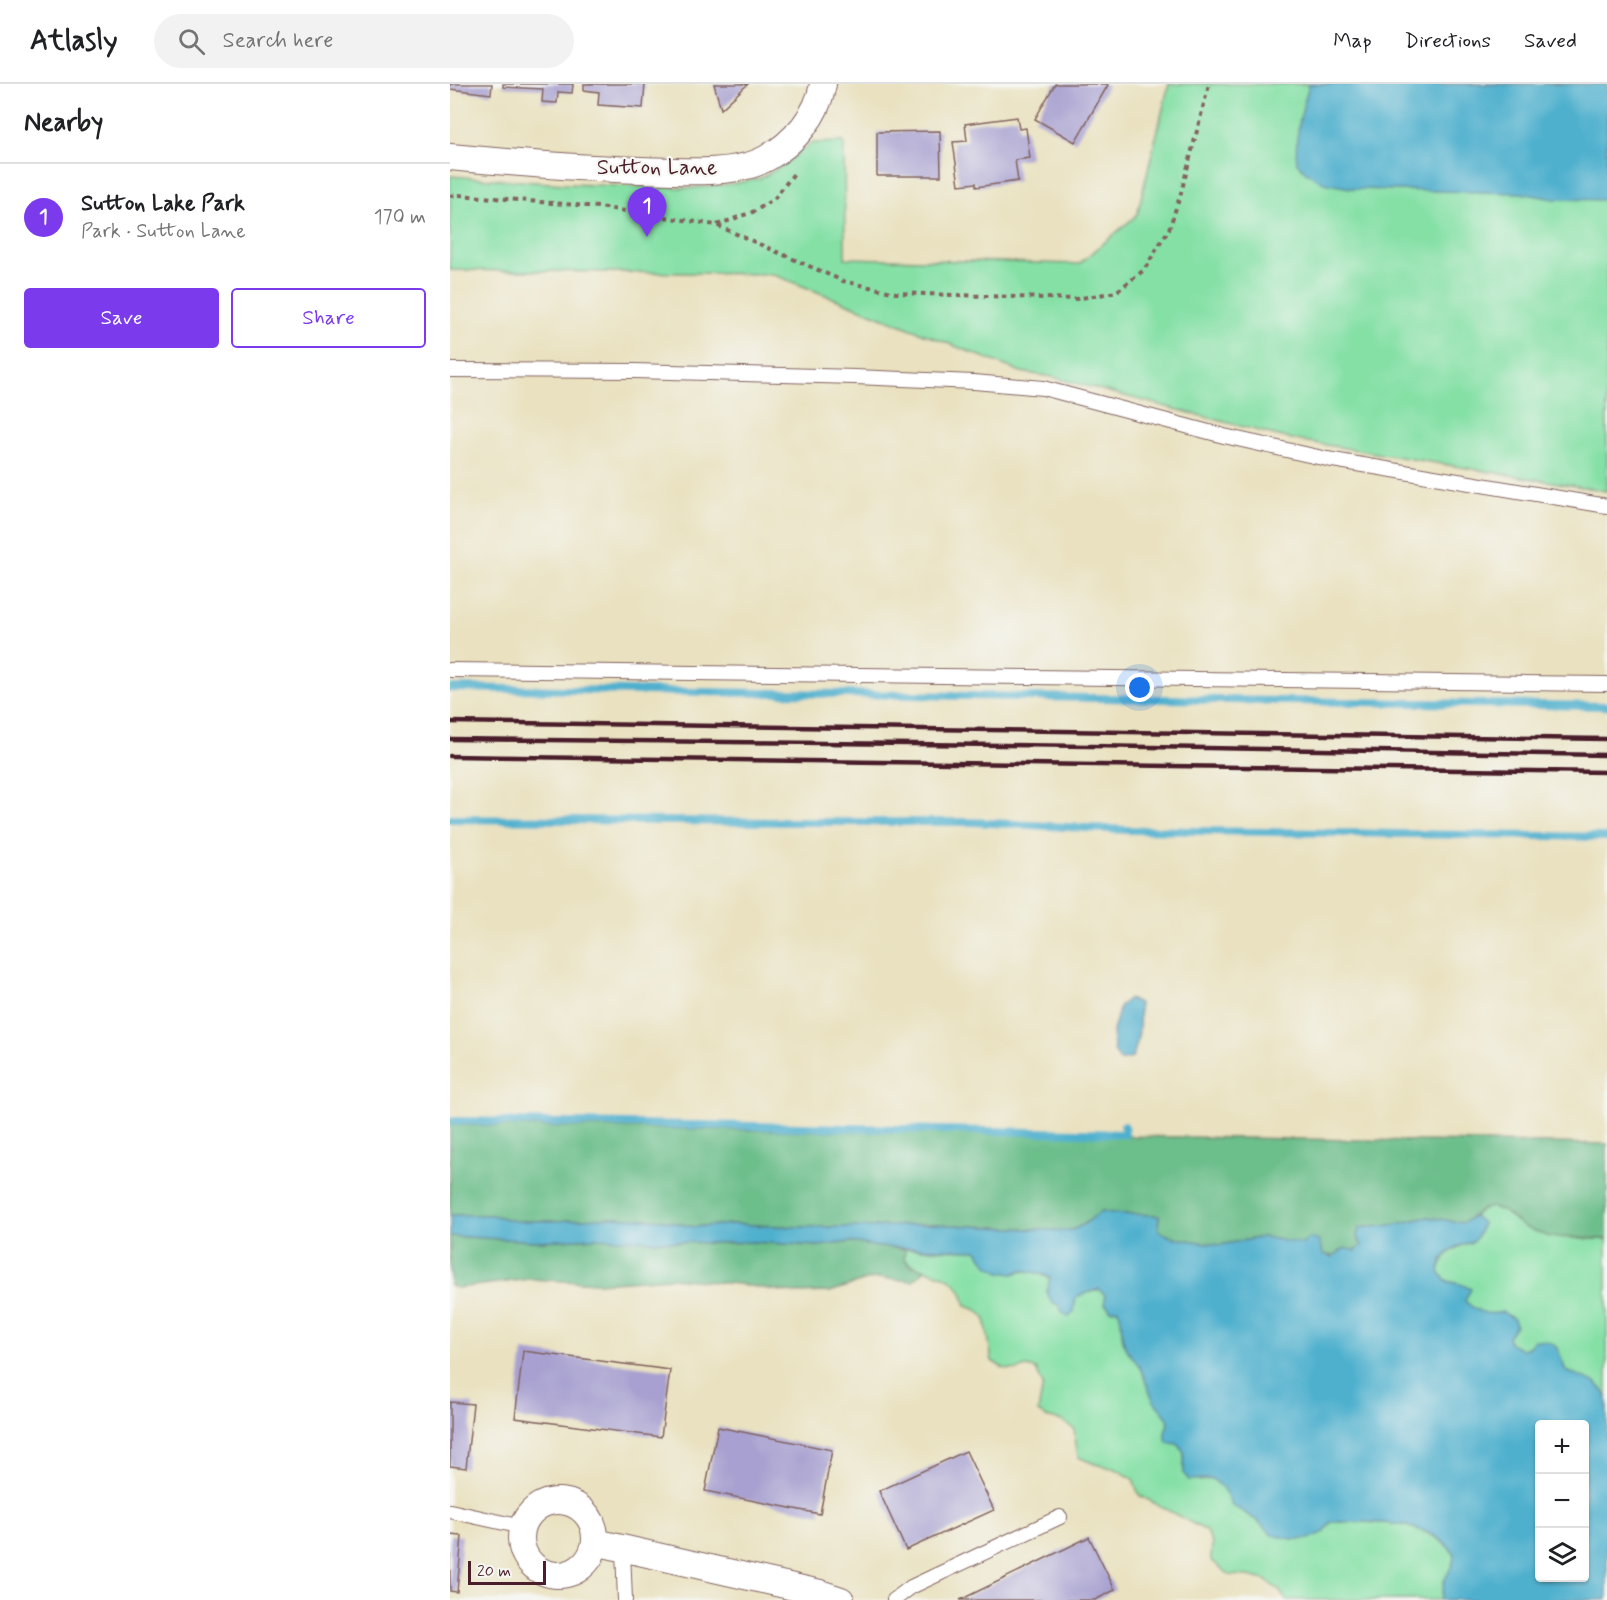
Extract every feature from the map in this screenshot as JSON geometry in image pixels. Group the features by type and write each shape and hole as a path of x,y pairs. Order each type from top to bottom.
{"street":[{"name":"Sutton Lane","path":"450,157 601,168 694,171 736,168 766,159 794,139 812,115 823,84"},
{"path":"548,1502 571,1503 590,1519 595,1542 584,1564 574,1571 550,1574 539,1569 523,1551 522,1527 536,1508 548,1502"},
{"path":"595,1542 820,1593 841,1600"}],"lane":[{"path":"450,370 634,371 855,377 974,382 1043,388 1224,436 1327,459 1607,506"},
{"path":"450,670 1607,684"},
{"path":"450,1511 522,1527"},
{"path":"894,1600 911,1587 1060,1517"},
{"path":"623,1550 625,1600"}],"path":[{"path":"450,196 598,207 716,225 843,281 896,292 1076,299 1116,292 1144,270 1169,229 1209,84"},
{"path":"716,225 754,211 774,199 801,167"}],"green space":[{"path":"1169,84 1607,84 1607,491 1290,439 1052,377 1021,372 772,274 450,270 450,176 564,184 691,188 761,178 784,165 811,143 844,142 845,258 1079,264 1137,215"},
{"path":"450,1125 1607,1144 1607,1239 1549,1237 1524,1227 1503,1211 1491,1207 1482,1209 1463,1223 1428,1217 1393,1225 1359,1228 1357,1237 1362,1245 1349,1253 1333,1256 1323,1254 1322,1248 1263,1237 1220,1245 1174,1238 1160,1232 1159,1216 1102,1211 1083,1225 1070,1231 932,1224 796,1227 732,1224 694,1227 663,1220 614,1217 515,1221 491,1215 450,1215"},
{"path":"1491,1207 1503,1211 1524,1227 1580,1239 1607,1239 1607,1398 1601,1387 1566,1371 1561,1360 1530,1346 1521,1350 1509,1344 1508,1337 1516,1325 1474,1309 1465,1301 1463,1285 1447,1281 1439,1272 1443,1260 1450,1252 1472,1242 1482,1223 1474,1216 1482,1209"},
{"path":"450,1236 537,1241 597,1238 818,1246 851,1242 905,1249 904,1259 910,1265 925,1270 913,1281 878,1278 830,1292 794,1293 738,1284 671,1278 597,1283 530,1279 457,1288 450,1286"},
{"path":"905,1249 976,1250 1013,1274 1023,1271 1041,1274 1050,1279 1047,1292 1059,1305 1074,1312 1077,1296 1099,1289 1105,1295 1105,1304 1111,1310 1118,1309 1125,1346 1139,1366 1153,1398 1169,1420 1165,1433 1180,1446 1184,1454 1184,1474 1200,1481 1212,1479 1222,1487 1232,1505 1258,1521 1272,1535 1325,1532 1331,1522 1398,1525 1430,1534 1444,1543 1455,1555 1444,1581 1441,1600 1286,1600 1278,1589 1265,1580 1230,1575 1211,1560 1212,1544 1205,1530 1139,1495 1133,1479 1116,1469 1078,1457 1074,1429 1062,1421 1046,1417 1038,1412 1043,1385 1036,1369 1003,1368 992,1361 985,1318 977,1310 966,1306 962,1292 954,1282 910,1264 904,1259"}],"water":[{"path":"1309,84 1607,84 1607,200 1554,199 1520,193 1355,189 1324,183 1307,173 1297,163 1301,113"},
{"path":"1128,999 1139,1003 1139,1031 1132,1058 1120,1061 1114,1051 1113,1031 1120,1006"},
{"path":"1102,1211 1159,1216 1160,1232 1174,1238 1220,1245 1263,1237 1303,1244 1309,1238 1319,1241 1323,1254 1332,1257 1345,1248 1356,1251 1362,1245 1357,1237 1359,1228 1393,1225 1428,1217 1463,1223 1474,1216 1482,1223 1478,1235 1473,1241 1451,1250 1443,1260 1439,1272 1447,1281 1471,1289 1465,1301 1474,1308 1487,1313 1503,1312 1514,1319 1516,1325 1508,1337 1510,1344 1522,1350 1530,1346 1534,1340 1549,1342 1557,1348 1566,1371 1601,1387 1607,1398 1607,1600 1441,1600 1444,1581 1455,1554 1444,1542 1430,1534 1398,1524 1331,1522 1325,1532 1309,1539 1292,1539 1272,1535 1258,1521 1232,1505 1222,1487 1212,1479 1189,1480 1184,1474 1184,1452 1178,1444 1167,1443 1165,1433 1169,1420 1154,1401 1141,1370 1125,1346 1118,1309 1111,1310 1105,1303 1105,1295 1099,1289 1077,1296 1074,1312 1069,1317 1062,1312 1059,1305 1051,1302 1047,1292 1050,1278 1022,1270 1013,1274 1000,1272 989,1266 976,1250 879,1247 851,1242 818,1246 597,1238 537,1241 450,1236 450,1215 492,1215 515,1221 613,1217 663,1220 694,1227 732,1224 868,1227 932,1224 1070,1231 1083,1225"}],"building":[{"path":"450,84 492,84 491,94 450,89"},
{"path":"503,84 573,84 572,93 558,92 557,103 542,102 543,89 503,87"},
{"path":"584,84 645,84 643,108 598,105 599,92 584,90"},
{"path":"714,84 748,84 721,109"},
{"path":"1055,84 1108,85 1075,142 1035,119"},
{"path":"1017,117 1019,129 1026,128 1030,158 1015,160 1018,181 976,187 976,183 959,185 953,142 967,141 965,124"},
{"path":"940,131 941,176 877,176 877,132"},
{"path":"523,1351 670,1370 661,1437 515,1418"},
{"path":"450,1402 473,1404 466,1468 450,1466"},
{"path":"718,1427 832,1450 820,1514 705,1491"},
{"path":"966,1451 994,1510 906,1550 879,1491"},
{"path":"450,1535 462,1536 457,1592 450,1591"},
{"path":"1089,1537 1115,1590 1095,1600 960,1600"}],"waterway":[{"path":"450,688 1607,706"},
{"path":"450,819 972,822 1127,830 1607,837"},
{"path":"450,1121 1125,1134 1124,1126"}],"railway":[{"path":"450,722 1607,739"},
{"path":"450,739 1091,746 1607,755"},
{"path":"450,756 1607,772"}],"place":[{"name":"Sutton Lake Park","path":"647,237"}]}
